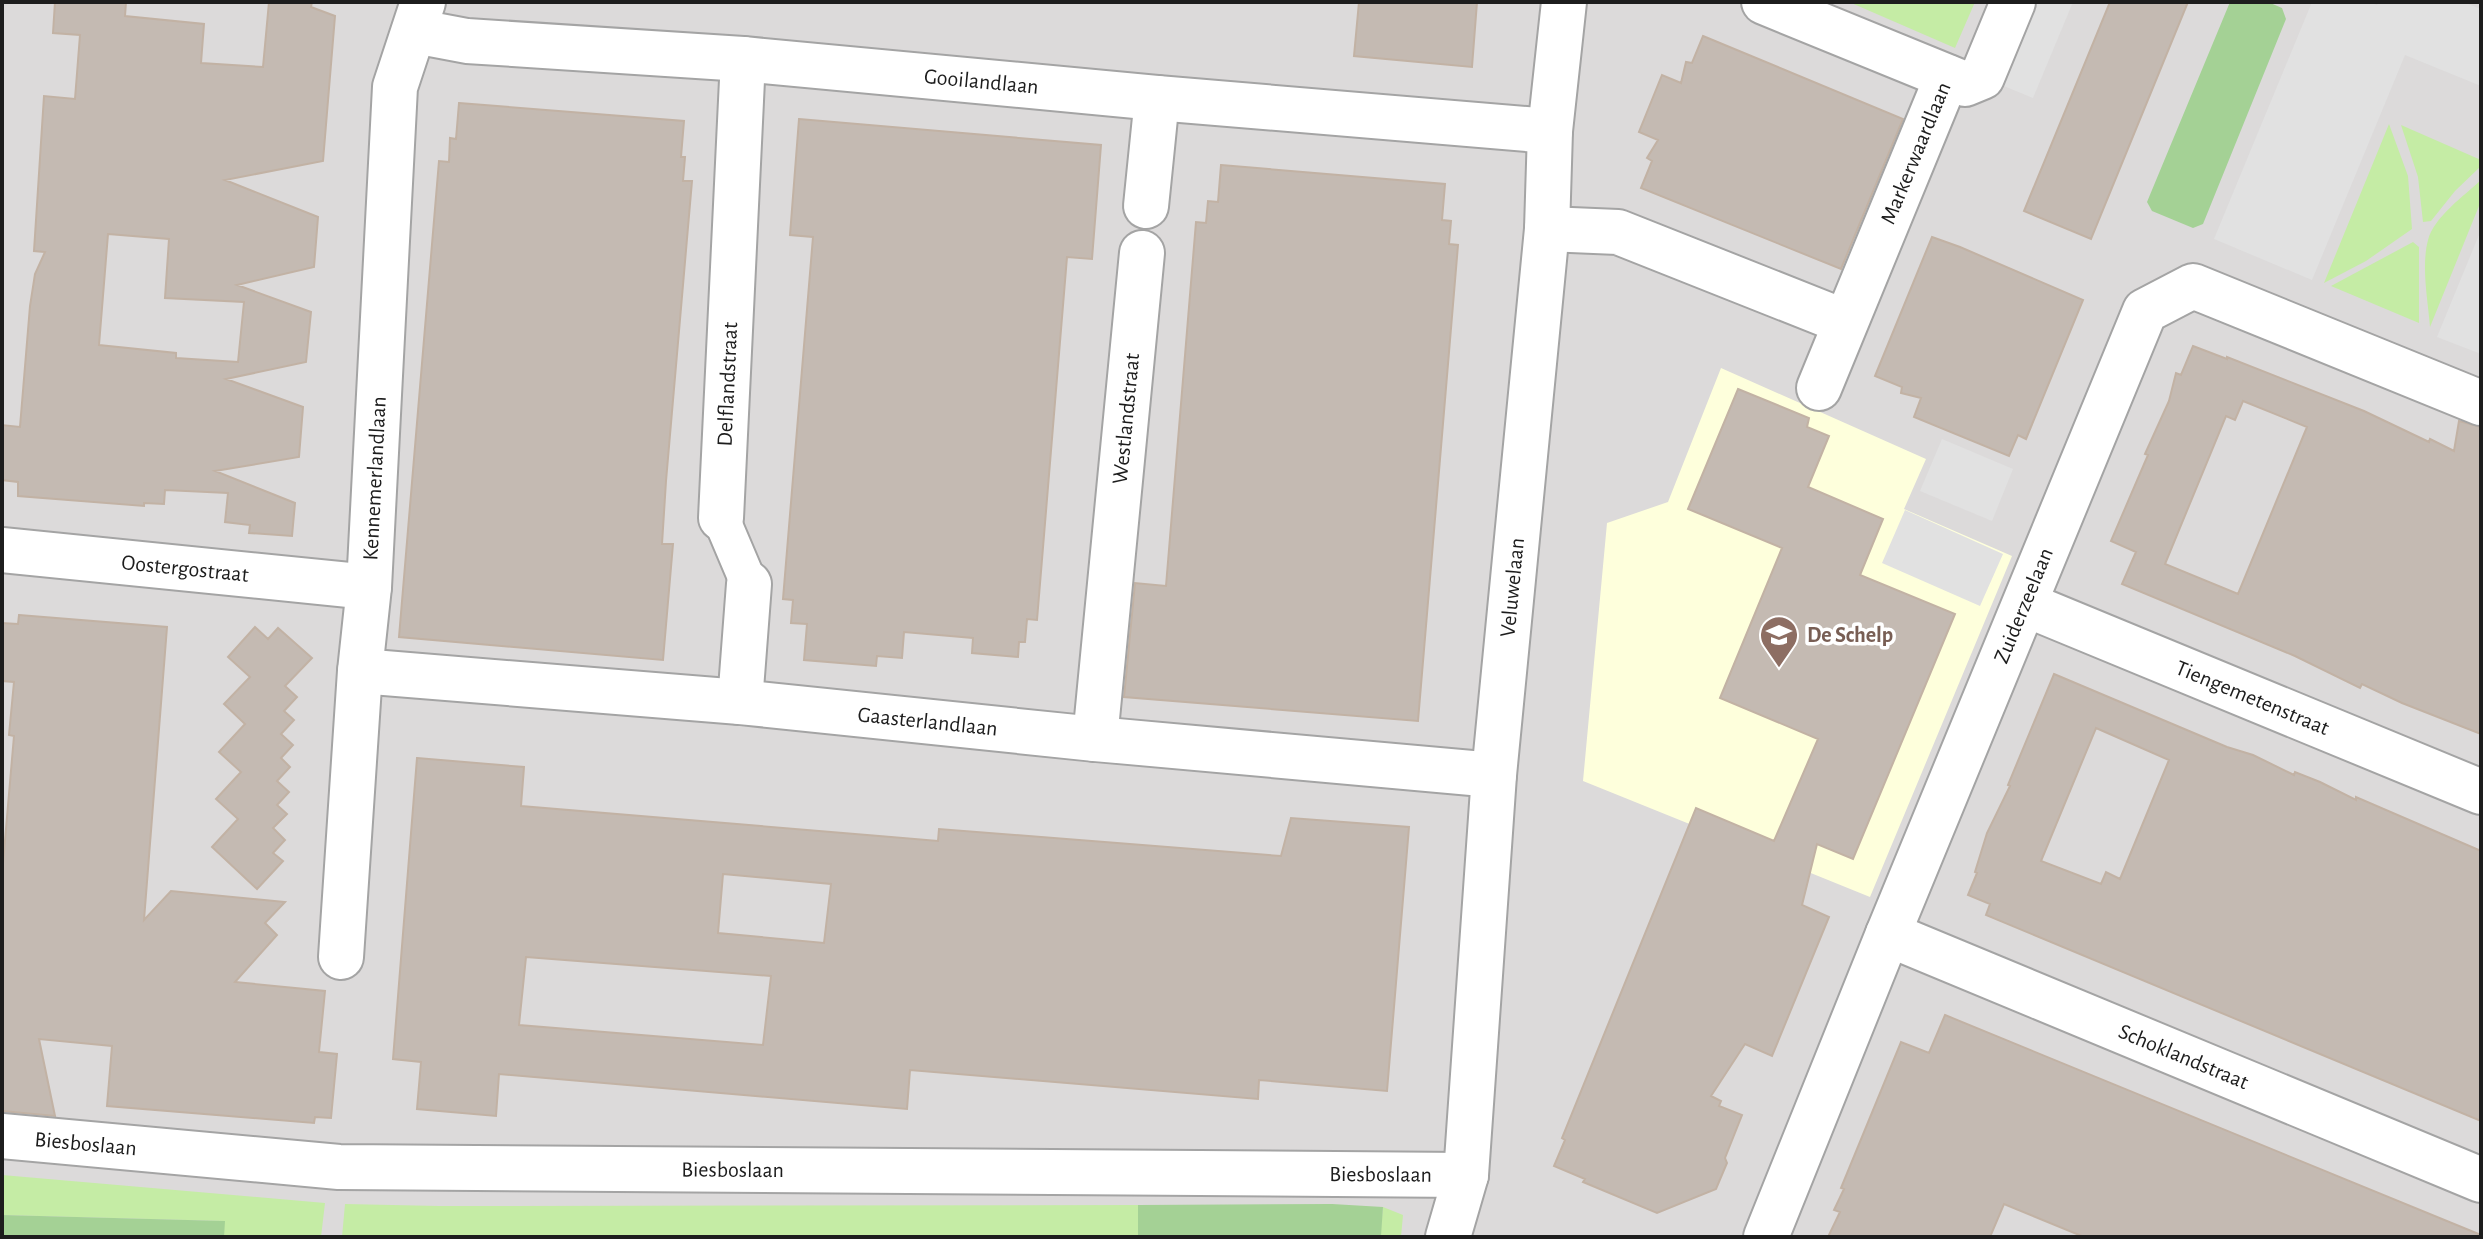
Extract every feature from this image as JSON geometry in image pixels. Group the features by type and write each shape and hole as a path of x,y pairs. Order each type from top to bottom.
{"street":[{"name":"Veluwelaan","path":"1448,1237 1466,1175 1494,775 1547,229 1550,131 1564,2"},
{"name":"Markerwaardlaan","path":"1764,2 1947,77 1819,388"},
{"path":"1947,77 1965,84 1982,77 2013,2"},
{"name":"Gooilandlaan","path":"418,16 467,41 743,59 1550,131"},
{"name":"Kennemerlandlaan","path":"341,957 360,671 369,587 395,87 418,16"},
{"name":"Delflandstraat","path":"740,702 749,584 721,518 743,59"},
{"name":"Westlandstraat","path":"1095,739 1157,98"},
{"path":"1547,229 1618,232 1845,322"},
{"name":"Zuiderzeelaan","path":"1766,1237 2145,311 2193,286 2481,403"},
{"name":"Oostergostraat","path":"2,550 369,587"},
{"name":"Tiengemetenstraat","path":"2025,604 2481,792"},
{"name":"Gaasterlandlaan","path":"360,671 740,702 1095,739 1494,775"},
{"name":"Schoklandstraat","path":"1888,934 2481,1180"},
{"name":"Biesboslaan","path":"2,1136 339,1167 1466,1175"},
{"name":"Veluwelaan","path":"1466,1175 1476,1237"}],"shaded area":[{"path":"2,2 2481,2 2481,1237 2,1237"},
{"path":"2013,2 2073,2 2033,98 1982,77"},
{"path":"2312,2 2369,2 2377,5 2379,2 2463,2 2481,9 2481,86 2405,55 2312,280 2214,239"},
{"path":"2481,230 2481,354 2437,337"},
{"name":"De Schelp","path":"1721,368 1926,459 1904,509 2012,556 1870,897 1583,781 1607,523 1668,502"},
{"path":"1942,439 2013,469 1992,521 1920,491"},
{"path":"1905,510 2003,554 1980,606 1882,563"}],"green space":[{"path":"1849,2 1975,2 1955,48"},
{"path":"2230,2 2268,2 2282,8 2286,19 2203,224 2193,228 2152,211 2147,202"},
{"path":"2389,124 2408,176 2412,229 2366,261 2324,283"},
{"path":"2401,125 2481,160 2481,166 2455,191 2431,221 2423,222 2418,177"},
{"path":"2481,180 2481,201 2430,327 2425,272 2431,231 2443,215"},
{"path":"2413,242 2419,247 2419,323 2331,286"},
{"path":"2,1175 325,1203 321,1237 224,1237 224,1221 2,1215"},
{"path":"345,1204 1138,1205 1138,1237 342,1237"},
{"path":"1332,1204 1383,1207 1381,1236 1138,1237 1138,1205"},
{"path":"1383,1207 1403,1215 1401,1237 1380,1237"},
{"path":"2,1215 225,1221 224,1237 2,1237"}],"building":[{"path":"55,2 126,2 125,16 204,24 201,63 263,67 269,2 312,2 311,7 335,16 323,161 225,180 318,217 314,267 237,285 311,312 306,362 226,379 303,407 299,457 215,471 295,503 292,536 249,533 250,525 225,522 228,493 165,490 164,504 144,503 144,506 18,496 18,482 2,480 2,425 20,427 30,306 35,274 45,252 34,251 44,96 75,99 80,35 53,33","holes":["108,234 169,239 165,298 244,302 238,362 176,358 176,353 99,345"]},
{"path":"1359,2 1477,2 1472,67 1354,56"},
{"path":"2110,2 2188,2 2091,239 2024,211"},
{"path":"1703,36 1903,119 1841,269 1641,188 1652,161 1647,158 1658,140 1639,132 1662,75 1681,83 1686,62 1692,63"},
{"path":"459,103 684,121 683,181 692,181 662,544 673,544 663,660 399,637 439,161 449,162 450,138 456,139"},
{"path":"799,119 1101,145 1092,259 1067,257 1037,620 1027,619 1025,642 1019,642 1018,657 972,653 973,638 904,632 902,658 877,656 876,666 804,660 807,624 791,623 793,600 783,599 813,237 790,235"},
{"path":"1221,165 1445,184 1442,220 1451,221 1449,244 1458,245 1418,721 1124,697 1135,583 1166,586 1196,222 1206,223 1208,201 1218,202"},
{"path":"1932,237 2083,300 2026,439 2018,435 2009,456 1914,417 1921,398 1901,393 1902,387 1875,376"},
{"path":"2193,346 2364,411 2454,451 2459,421 2481,427 2481,734 2362,684 2360,688 2295,656 2122,584 2136,552 2111,541 2169,401 2176,373 2181,375","holes":["2243,401 2307,427 2238,594 2165,564 2226,416 2235,420"]},
{"path":"1738,389 1809,418 1807,427 1829,436 1808,487 1883,519 1860,575 1955,614 1853,859 1817,844 1802,905 1829,917 1772,1056 1745,1044 1711,1096 1721,1101 1719,1106 1742,1115 1716,1189 1657,1213 1583,1182 1585,1179 1554,1166 1565,1140 1562,1138 1696,808 1774,841 1818,739 1720,698 1782,548 1688,509"},
{"path":"19,615 167,627 144,920 171,891 285,902 265,923 277,935 235,982 325,991 319,1052 337,1054 331,1118 315,1117 314,1123 107,1106 112,1046 39,1039 55,1116 2,1111 2,875 14,736 9,735 14,682 2,681 2,623 18,624"},
{"path":"255,627 268,639 278,628 312,658 285,686 297,697 284,711 294,720 281,734 293,745 281,758 290,767 277,781 289,792 277,805 287,814 273,828 285,840 273,853 283,861 257,889 212,847 238,819 216,799 241,772 219,752 245,724 224,704 250,677 228,657"},
{"path":"2054,674 2481,851 2481,1121 1986,915 1990,904 1968,895 1987,833","holes":["2096,728 2169,760 2120,879 2106,872 2101,884 2041,861"]},
{"path":"417,758 524,767 521,806 938,841 939,829 1281,856 1291,818 1409,827 1387,1091 1259,1080 1258,1099 910,1070 907,1109 499,1074 496,1116 417,1109 421,1062 393,1059","holes":["723,874 831,884 824,943 718,933","526,957 771,976 763,1045 519,1025"]},
{"path":"1945,1015 2481,1237 2084,1237 2004,1204 1990,1237 1828,1237 1840,1212 1834,1210 1844,1189 1841,1188 1901,1042 1929,1053"}],"place":[{"name":"De Schelp","path":"1779,669"}]}
